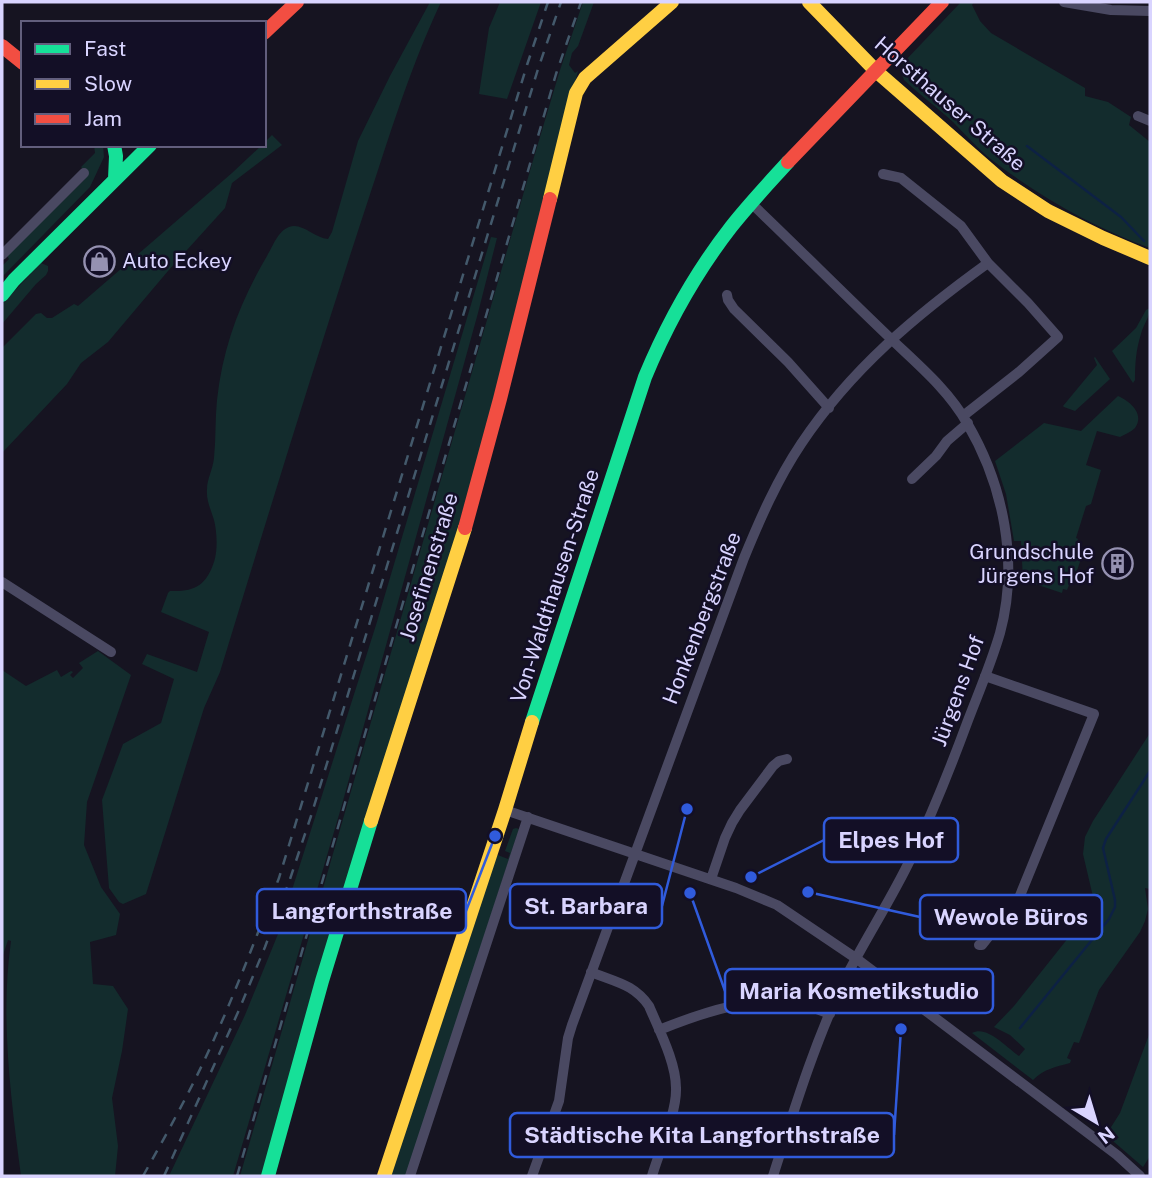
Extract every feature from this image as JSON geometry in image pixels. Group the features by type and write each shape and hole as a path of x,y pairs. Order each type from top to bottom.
{"street":[{"path":"266,31 297,2"},
{"name":"Josefinenstraße","path":"268,1176 326,968 464,531 500,399 576,93 585,78 672,2"},
{"name":"Horsthauser Straße","path":"809,2 876,71 1002,181 1048,211 1150,258"},
{"name":"Von-Waldthausen-Straße","path":"384,1176 645,377 695,279 731,227 796,153 942,2"},
{"path":"1064,2 1111,10 1150,11"},
{"path":"2,46 21,61"},
{"path":"1138,116 1150,121"},
{"path":"114,147 115,179"},
{"path":"2,295 142,150"},
{"path":"2,254 84,173"},
{"path":"883,174 901,178 961,226 988,263 1058,337 965,419 936,456 912,479"},
{"name":"Jürgens Hof","path":"751,203 936,382 965,419 995,485 1007,546 1004,614 985,676 944,783 905,870 845,980 830,1014 801,1090 773,1176"},
{"name":"Honkenbergstraße","path":"533,1176 559,1101 568,1038 759,520 794,456 860,372 891,339 918,316 988,263"},
{"path":"727,295 730,305 830,408"},
{"path":"2,582 111,652"},
{"path":"979,946 1019,898 1094,713 985,676"},
{"path":"711,880 724,838 740,810 773,766 787,759"},
{"path":"505,810 757,895 777,905 857,959 1117,1155 1140,1176"},
{"path":"410,1176 528,817"},
{"path":"591,972 638,992 649,1006 673,1068 676,1096 674,1107 652,1176"},
{"path":"659,1030 703,1014 750,1004 805,1005 830,1014"}],"green space":[{"path":"430,2 441,2 417,58 386,144 220,672 204,708 146,894 123,904 109,888 102,800 123,744 161,723 174,679 142,664 147,654 197,672 209,632 161,612 170,591 192,589 203,582 215,557 216,530 208,501 207,485 214,458 220,380 234,325 257,273 282,232 294,226 328,239 358,141"},
{"path":"500,2 541,2 507,99 479,94 489,28"},
{"path":"583,2 594,2 569,65 575,73 578,71 492,413 264,1176 240,1176 534,157"},
{"path":"961,2 974,2 972,5 980,21 991,33 1085,88 1085,96 1108,102 1131,117 1129,125 1150,142 1150,248 1088,221 1028,186 987,156 953,122 904,80 901,72 904,62"},
{"path":"272,135 282,145 232,183 225,208 108,342 81,363 67,384 2,453 2,348 36,314 41,313 52,318 74,304 78,306 260,147 266,147 266,141"},
{"path":"94,147 103,147 104,157 90,187 2,277 2,266 9,259 7,256 84,180 87,173 81,167 95,153"},
{"path":"491,237 497,238 478,313 341,808 233,1176 169,1176 245,1015 278,934 376,625"},
{"path":"41,263 48,266 46,275 2,324 2,304"},
{"path":"1150,308 1138,346 1133,383 1112,351 1136,328 1146,310"},
{"path":"1095,357 1110,379 1075,411 1064,407 1097,365"},
{"path":"1118,396 1135,409 1138,423 1135,428 1120,437 1097,431 1086,465 1101,470 1091,504 1086,506 1076,538 1078,539 1073,553 1082,556 1072,585 1069,585 1067,590 1063,589 1062,593 1023,580 1021,541 1014,541 1006,494 995,461 1044,423 1081,431"},
{"path":"98,651 131,675 87,802 84,845 101,887 120,914 116,935 90,942 93,984 113,986 128,1009 112,1098 118,1146 115,1176 21,1176 7,1029 11,941 8,940 2,954 2,670 26,686 57,670 61,677 73,672 70,675 73,678 83,668 79,663"},
{"path":"1150,733 1150,889 1145,888 1148,909 1145,921 1099,990 1079,1043 1074,1042 1067,1058 1071,1060 1070,1063 1046,1071 1033,1080 972,1033 978,1031 990,1034 1019,1056 1025,1049 1010,1035 994,1027 1092,908 1094,901 1083,854 1085,837"},
{"path":"513,829 519,829 406,1176 389,1176 495,854 508,859 510,853 505,851"},
{"path":"1150,1032 1150,1156 1143,1167 1106,1135 1120,1113"}],"waterway":[{"path":"1027,146 1121,217 1144,241"},
{"path":"1020,1028 1109,919 1115,907 1115,900 1103,848 1106,839 1150,771"}],"railway":[{"path":"143,1176 211,1046 279,878 548,2"},
{"path":"164,1176 239,1010 289,882 538,69 561,2"},
{"path":"237,1176 556,74 581,2"}],"traffic: fast":[{"path":"114,147 115,179"},
{"path":"2,295 148,147"},
{"path":"532,722 645,377 654,357 683,299 718,244 788,162"},
{"path":"268,1176 322,981 371,821"}],"traffic: slow":[{"path":"550,199 576,93 585,78 672,2"},
{"path":"809,2 876,71 1002,181 1048,211 1150,258"},
{"path":"371,821 465,528"},
{"path":"384,1176 532,722"}],"traffic: jam":[{"path":"266,31 297,2"},
{"path":"788,162 942,2"},
{"path":"2,46 21,61"},
{"path":"465,528 550,199"}],"place":[{"name":"Auto Eckey","path":"99,261"},
{"name":"Grundschule Jürgens Hof","path":"1117,564"},
{"name":"St. Barbara","path":"687,809"},
{"name":"Langforthstraße","path":"495,836"},
{"name":"Elpes Hof","path":"751,877"},
{"name":"Wewole Büros","path":"808,892"},
{"name":"Maria Kosmetikstudio","path":"690,893"},
{"name":"Städtische Kita Langforthstraße","path":"901,1029"}]}
